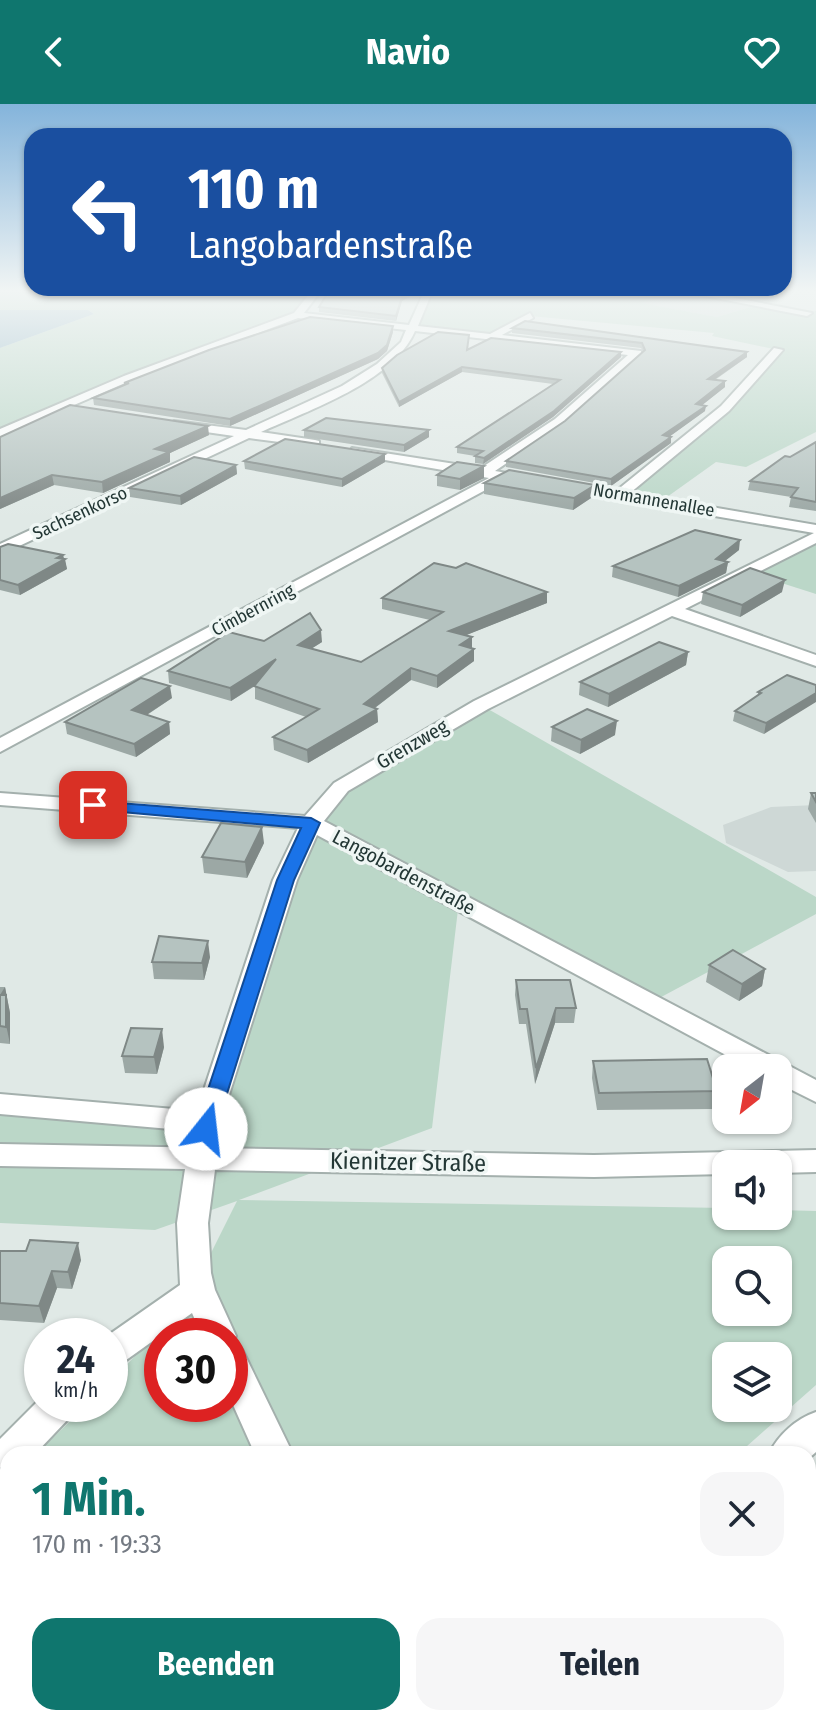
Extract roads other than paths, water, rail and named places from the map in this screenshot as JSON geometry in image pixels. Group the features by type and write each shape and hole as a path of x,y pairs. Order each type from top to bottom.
{"street":[{"path":"0,433 156,368"},
{"name":"Sachsenkorso","path":"0,550 252,434 346,388 378,368"},
{"path":"486,471 559,422 622,368"},
{"path":"619,495 662,464 765,368"},
{"path":"585,384 603,386"},
{"path":"65,407 95,411"},
{"path":"171,423 330,447"},
{"name":"Normannenallee","path":"345,449 816,529"},
{"name":"Cimbernring","path":"0,746 506,474"},
{"name":"Grenzweg","path":"211,1318 198,1290 192,1247 194,1193 206,1136 285,880 311,823 341,787 392,754 481,705 816,537"},
{"path":"671,610 816,661"},
{"name":"Langobardenstraße","path":"0,799 311,823 746,1054"},
{"path":"792,1079 816,1092"},
{"name":"Kienitzer Straße","path":"0,1104 206,1136 594,1166 816,1161"},
{"name":"Kienitzer Straße","path":"0,1155 206,1136"},
{"path":"128,1340 198,1290"},
{"path":"248,1398 270,1446"},
{"path":"18,1446 41,1422"},
{"path":"797,1446 816,1428"}]}
